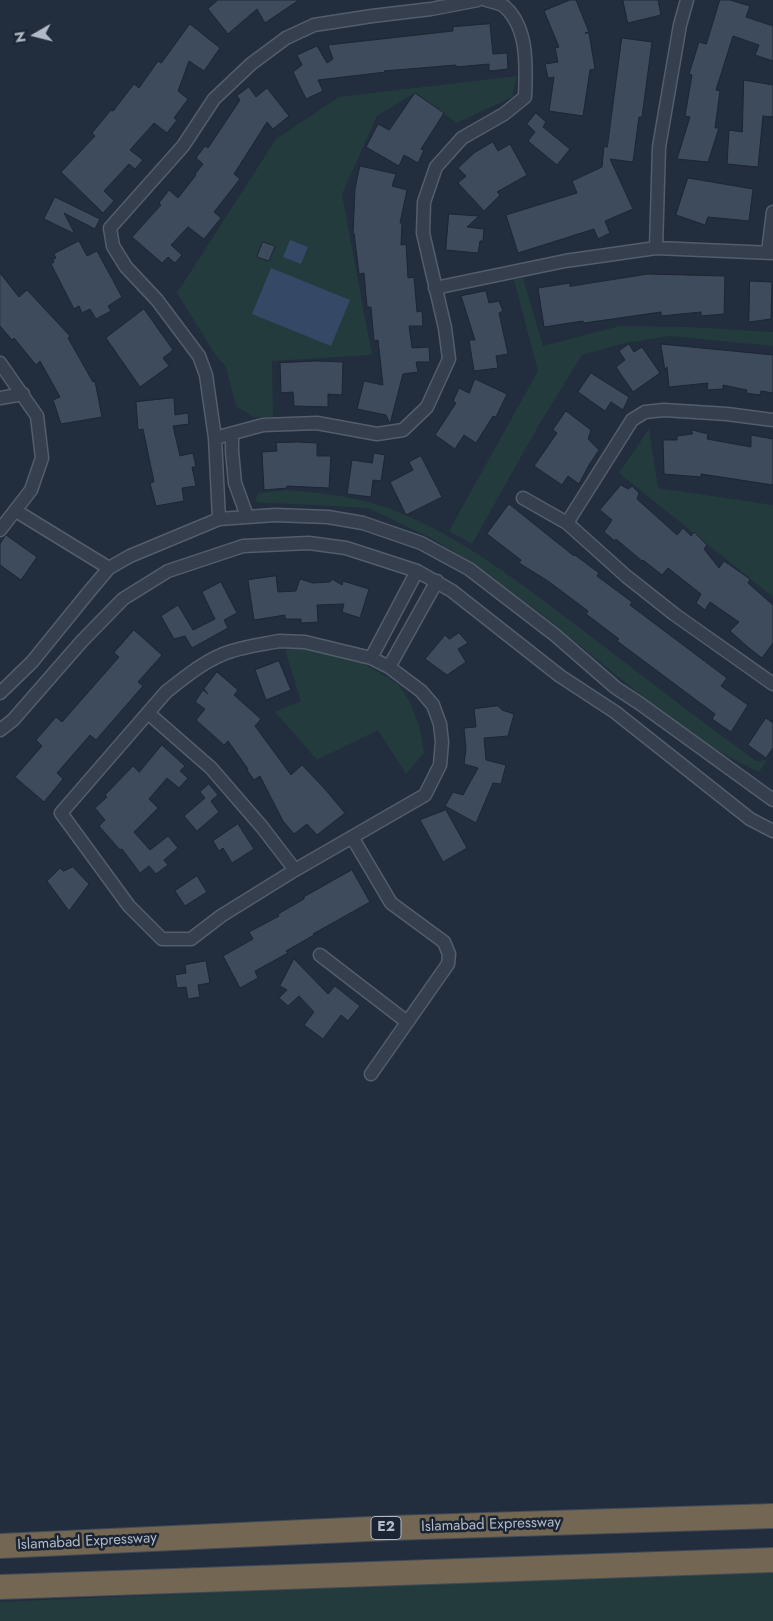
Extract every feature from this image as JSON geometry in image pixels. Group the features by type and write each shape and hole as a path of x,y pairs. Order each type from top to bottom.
{"highway":[{"name":"Islamabad Expressway","path":"0,1546 391,1528 773,1516"},
{"path":"0,1587 773,1560"},
{"path":"0,1600 136,1582"}],"street":[{"path":"219,519 215,438 206,375 199,356 157,300 126,267 113,246 110,228 183,146 214,99 251,64 286,38 314,25 431,9 478,0"},
{"path":"215,438 263,425 318,423 377,434 403,430 427,407 449,359 445,328 423,233 424,202 436,167 462,138 504,114 525,97 526,64 519,25 504,6 486,0"},
{"path":"656,248 659,147 680,25 687,0"},
{"path":"435,288 565,261 656,248 771,252 773,212"},
{"path":"0,363 37,416 42,458 31,490 0,530"},
{"path":"0,398 22,394"},
{"path":"568,523 632,420 645,412 664,410 727,414 773,420"},
{"path":"232,434 235,483 247,516"},
{"path":"523,498 568,523 626,576 674,614 773,684"},
{"path":"16,511 110,568"},
{"path":"0,692 32,662 110,568 130,556 219,519 275,515 328,517 363,523 421,543 469,569 555,635 609,683 773,800"},
{"path":"0,730 13,720 82,641 123,600 168,571 244,546 309,543 346,548 417,571 437,581 560,676 615,712 750,819 773,830"},
{"path":"371,658 417,571"},
{"path":"389,667 437,581"},
{"path":"279,641 306,642 371,658 389,667 421,690 433,705 440,724 442,742 440,765 424,795 295,870 221,916 191,939 162,939 129,906 61,813 166,692 204,665 231,651 279,641"},
{"path":"615,712 626,695"},
{"path":"148,713 211,768 262,827 295,870"},
{"path":"352,837 391,903 444,942 449,954 448,964 371,1074"},
{"path":"320,955 407,1022"}],"green space":[{"path":"517,76 512,97 457,123 415,93 377,116 342,194 372,355 272,361 273,417 253,417 236,406 226,367 215,354 177,293 276,139 339,97"},
{"path":"523,278 543,346 620,326 689,327 773,332 773,346 670,336 625,343 582,355 540,423 472,544 449,531 538,371 514,280"},
{"path":"649,429 658,488 773,505 773,597 619,473"},
{"path":"286,490 333,495 379,505 406,515 456,541 527,588 756,761 767,760 759,772 707,746 544,616 477,567 433,539 368,508 255,502 258,493"},
{"path":"303,648 358,660 398,684 409,700 420,729 424,753 406,774 378,730 317,760 275,712 301,701 285,650"},
{"path":"773,1567 773,1621 0,1621 0,1602"}],"water":[{"path":"290,240 308,247 301,264 283,257"},
{"path":"271,268 350,300 331,346 252,314"}],"building":[{"path":"218,0 299,0 265,23 257,9 228,34 208,9"},
{"path":"570,0 576,0 589,32 585,33 589,33 595,69 590,70 583,116 549,111 554,77 548,78 545,64 558,62 555,48 559,47 544,11"},
{"path":"623,0 658,0 661,15 628,23"},
{"path":"720,0 730,0 750,6 746,17 773,26 773,61 755,55 759,45 733,36 716,90 720,91 715,128 719,128 708,162 677,159 690,117 685,116 692,75 689,74 699,42 706,44"},
{"path":"190,24 220,48 204,71 189,61 178,91 188,99 174,118 177,120 167,133 154,123 130,150 143,160 135,169 129,164 104,191 114,201 103,213 61,172 95,136 92,133 111,110 113,111 134,84 139,88 158,61 161,63"},
{"path":"490,24 493,54 507,53 508,69 489,71 489,64 456,67 456,65 384,71 386,72 318,80 323,91 306,99 293,72 302,65 297,55 317,46 327,63 333,59 328,45 453,31 453,27"},
{"path":"622,38 652,42 642,117 639,117 633,162 610,159 633,209 605,221 610,233 598,239 594,229 518,253 506,215 577,193 572,181 602,167 604,146 607,147"},
{"path":"744,80 773,85 773,117 763,116 758,167 727,164 729,130 742,132"},
{"path":"249,87 256,97 267,88 289,116 273,129 267,122 234,174 240,179 214,212 221,218 204,239 188,227 171,245 182,255 175,263 168,257 162,263 132,237 161,205 159,203 169,190 178,198 196,175 203,164 196,158 205,146 208,148 240,100 237,96"},
{"path":"415,93 444,113 421,149 424,150 418,163 404,155 399,166 366,147 378,124 389,130"},
{"path":"536,113 546,122 543,127 570,149 557,165 528,141 535,132 527,124"},
{"path":"493,142 498,151 510,144 527,175 497,192 500,195 484,211 458,183 466,176 458,168 474,153"},
{"path":"360,166 396,174 392,186 407,190 400,223 402,223 401,245 406,244 408,278 414,277 417,312 422,311 423,326 409,326 412,348 429,347 430,362 416,362 418,372 403,374 390,424 386,415 357,409 364,381 383,385 378,340 374,341 371,307 367,307 364,273 359,274 353,233 355,189"},
{"path":"688,178 753,189 749,221 708,217 705,225 676,215"},
{"path":"55,197 100,219 95,229 64,213 75,234 44,219"},
{"path":"449,214 479,216 467,227 484,229 483,241 480,241 478,253 446,250"},
{"path":"79,241 87,256 97,251 122,297 108,306 111,311 96,319 90,309 82,313 79,306 74,309 51,264 54,262 53,259 56,258 54,254"},
{"path":"263,242 275,246 269,261 257,257"},
{"path":"0,273 19,297 27,290 70,336 68,338 93,382 95,381 102,417 61,424 53,400 60,397 40,361 36,365 14,338 12,340 0,326"},
{"path":"648,274 725,276 724,314 701,316 701,312 661,316 661,312 544,327 538,288 570,283 570,286"},
{"path":"750,281 772,282 771,319 749,322"},
{"path":"486,291 489,303 499,301 503,311 499,313 508,354 496,356 498,368 474,371 469,340 475,340 461,296"},
{"path":"144,309 173,350 163,358 169,366 140,387 106,338"},
{"path":"629,344 634,352 642,347 660,373 633,392 616,367 625,360 619,351"},
{"path":"661,344 773,355 773,393 761,391 760,395 746,393 747,390 723,385 723,389 707,390 708,383 669,387 667,367 665,369"},
{"path":"343,362 342,395 328,394 328,407 294,406 293,392 281,393 280,363"},
{"path":"591,373 629,397 623,410 611,402 605,411 578,392"},
{"path":"475,379 507,394 496,417 493,416 476,443 464,435 455,449 435,435 456,403 453,401 459,388 469,393"},
{"path":"174,398 175,415 188,413 189,424 173,426 180,456 193,453 196,467 192,467 196,486 182,488 184,501 156,506 150,483 154,482 143,429 138,430 136,402"},
{"path":"566,411 591,430 588,439 599,450 579,484 568,476 562,485 534,466 557,433 553,430"},
{"path":"692,430 708,434 707,439 751,447 751,435 773,439 773,485 701,474 701,477 664,474 663,440 677,440 677,436 692,434"},
{"path":"276,443 317,443 317,456 331,456 329,488 287,486 287,488 264,490 262,452 277,451"},
{"path":"374,453 385,455 381,481 373,480 371,497 347,494 352,460 372,463"},
{"path":"421,456 442,497 406,515 390,482 413,470 409,462"},
{"path":"621,485 628,489 632,486 639,493 637,499 677,535 683,528 691,536 694,532 707,545 704,549 719,568 724,561 750,579 748,583 773,605 773,643 762,658 730,631 739,622 710,602 705,610 696,603 701,594 668,568 662,575 616,539 615,541 604,532 612,520 600,510"},
{"path":"509,504 574,556 599,573 597,576 632,602 630,605 727,678 721,686 748,705 731,732 712,719 715,714 617,641 619,639 586,614 588,611 548,581 519,563 521,560 487,534"},
{"path":"6,535 37,557 21,580 0,565 0,544"},
{"path":"276,576 278,592 296,591 300,579 313,583 330,582 332,579 342,585 343,581 369,589 360,618 342,612 344,604 317,605 318,622 301,623 301,619 285,619 285,615 254,620 248,580"},
{"path":"221,582 237,613 224,620 228,628 192,648 185,636 174,639 161,616 178,605 193,630 215,619 202,592"},
{"path":"134,630 162,655 138,682 143,686 96,740 90,735 57,773 63,779 44,802 15,777 42,746 36,740 56,717 62,722 119,657 114,653"},
{"path":"459,633 468,643 458,649 466,662 447,675 425,659 445,635 449,639"},
{"path":"279,661 291,690 266,700 255,670"},
{"path":"217,672 238,690 234,695 261,719 255,726 291,775 302,765 345,813 317,835 307,824 294,834 283,821 260,776 254,780 228,741 224,745 196,720 205,709 195,702 203,690 208,694 204,689"},
{"path":"498,706 502,710 514,714 508,736 484,738 486,760 506,765 501,784 493,783 476,823 445,806 453,792 463,795 478,768 464,764 466,749 464,728 476,727 474,709"},
{"path":"766,718 773,723 773,748 766,758 748,745"},
{"path":"162,745 185,766 180,771 188,778 179,788 167,778 149,799 158,808 134,832 150,850 168,836 178,848 164,860 168,865 156,874 149,866 140,873 122,849 120,850 99,826 105,820 95,808 107,797 105,795 133,766 139,772"},
{"path":"209,784 218,795 211,801 219,812 197,831 184,816 205,798 200,792"},
{"path":"446,810 467,848 443,862 420,820"},
{"path":"238,824 254,849 232,863 223,848 219,851 213,841"},
{"path":"73,867 89,884 69,911 47,881 60,868 63,871"},
{"path":"352,870 370,902 313,934 286,951 288,953 255,971 258,978 240,988 223,956 253,939 249,932 279,916 278,914 304,899 304,897"},
{"path":"197,876 207,892 185,906 175,891"},
{"path":"294,959 328,994 335,986 360,1006 348,1021 341,1015 323,1039 304,1025 314,1012 299,996 288,1006 279,998 287,990 280,986"},
{"path":"206,961 210,983 198,985 200,997 188,999 186,987 177,988 175,975 186,973 185,965"}]}
